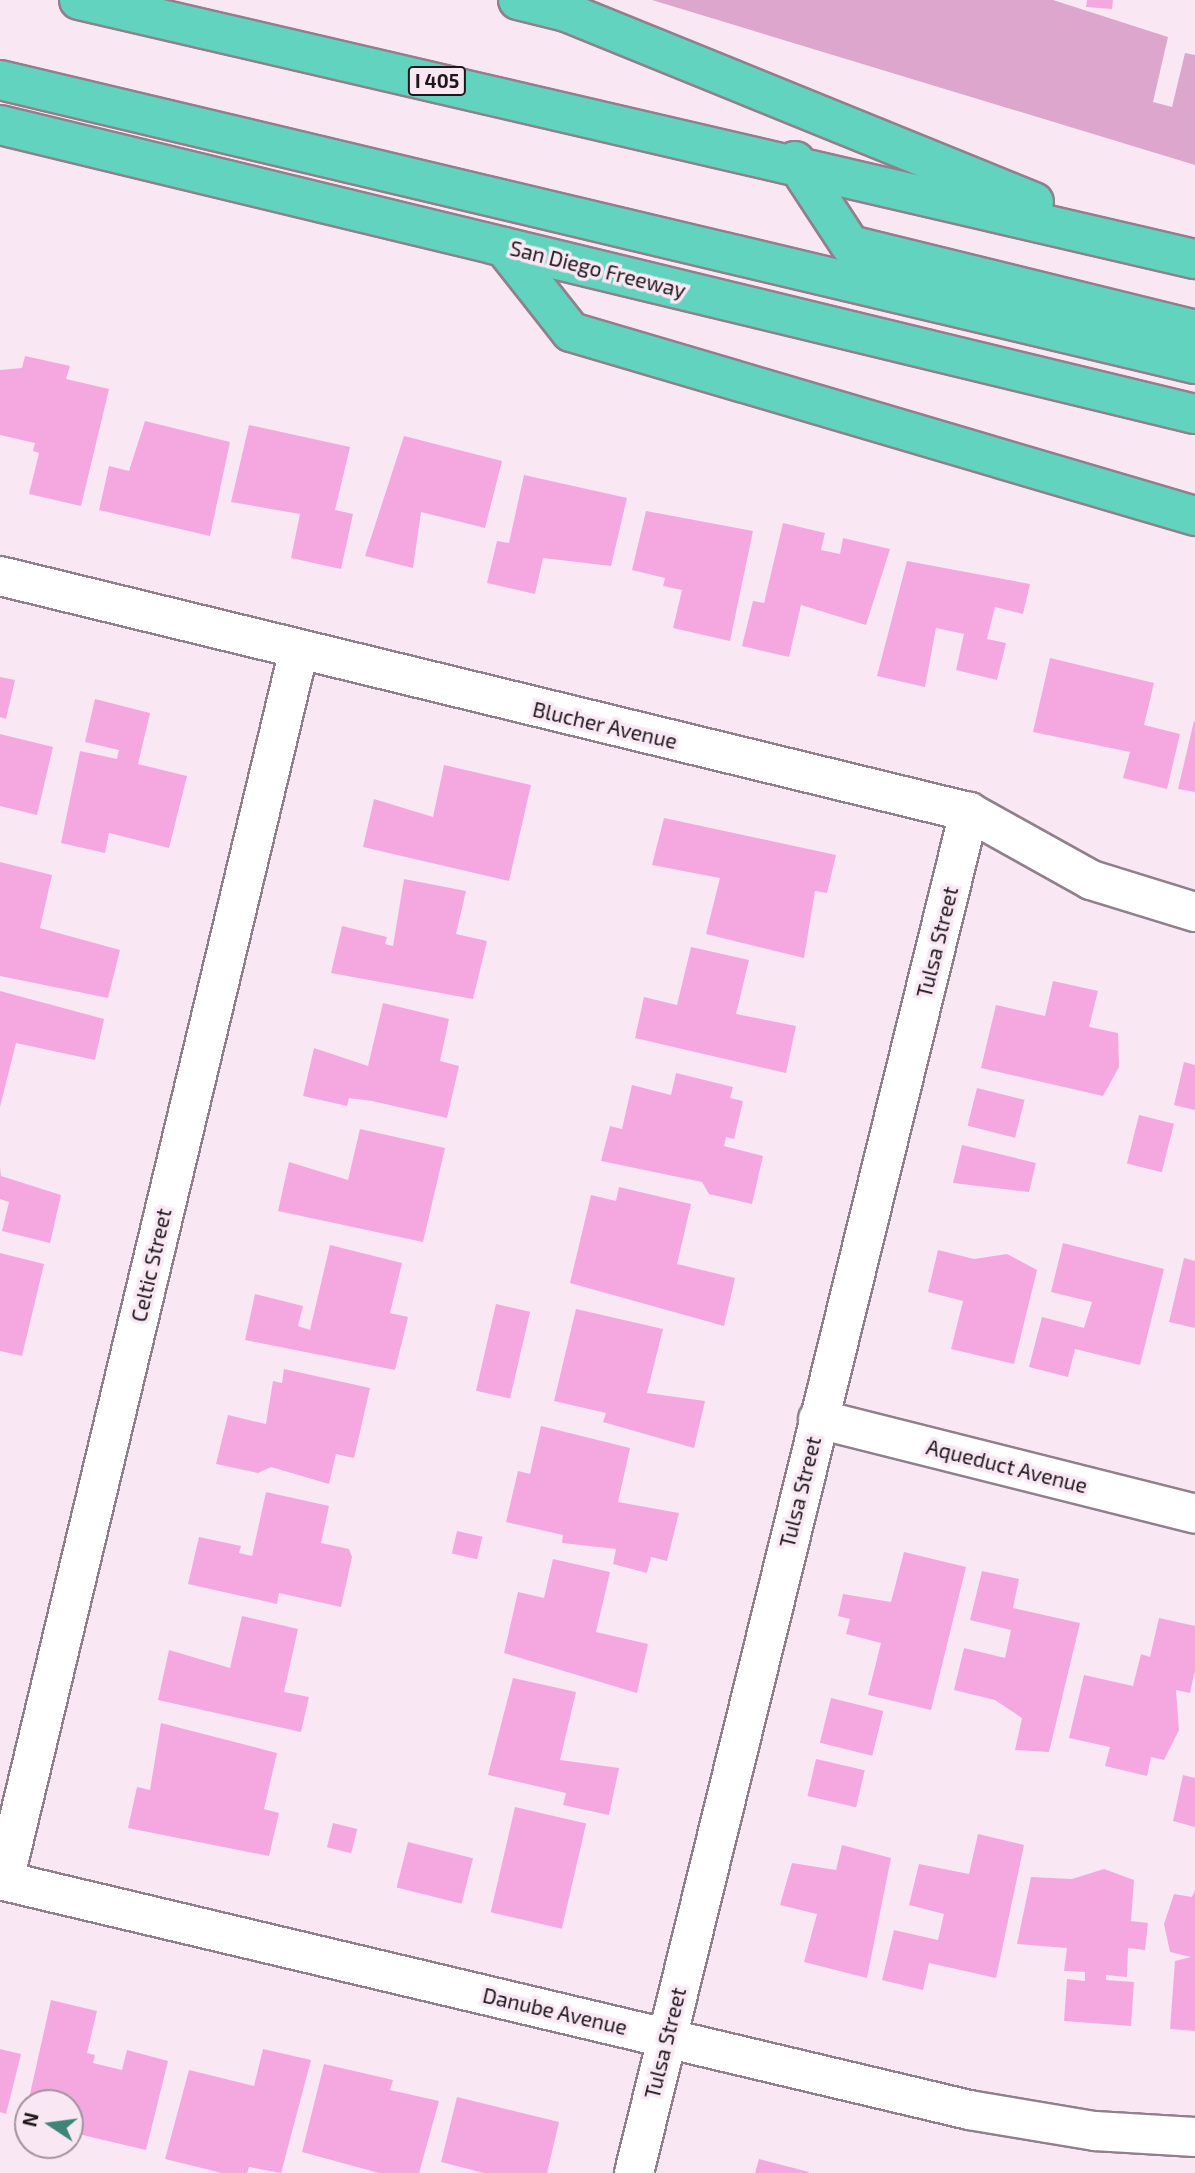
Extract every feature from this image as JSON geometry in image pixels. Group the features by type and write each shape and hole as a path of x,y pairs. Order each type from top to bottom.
{"highway":[{"name":"I 405","path":"79,0 794,161 1195,259"},
{"path":"518,0 566,12 1150,249"},
{"path":"0,80 1195,364"},
{"name":"San Diego Freeway","path":"0,125 1195,414"},
{"path":"794,161 850,246 1195,330"},
{"path":"504,247 571,332 1195,516"}],"street":[{"name":"Blucher Avenue","path":"0,576 969,812 1091,880 1195,912"},
{"name":"Celtic Street","path":"2,1881 299,649"},
{"name":"Tulsa Street","path":"634,2173 969,812"},
{"name":"Aqueduct Avenue","path":"818,1419 1195,1514"},
{"name":"Danube Avenue","path":"2,1881 969,2110 1095,2131 1195,2137"}],"shaded area":[{"path":"652,0 1053,0 1168,37 1153,102 1172,107 1185,53 1195,55 1195,165"}],"building":[{"path":"1087,0 1113,0 1112,9 1086,7"},
{"path":"25,356 70,366 66,379 109,389 81,506 29,494 39,453 33,451 35,443 0,435 0,370 22,368"},
{"path":"145,421 230,442 210,536 99,510 109,466 129,471"},
{"path":"249,425 350,447 335,510 353,514 341,569 291,558 300,514 231,502"},
{"path":"404,436 502,461 485,528 421,512 413,568 365,556"},
{"path":"524,475 627,498 611,566 543,558 535,594 487,583 497,541 509,543"},
{"path":"646,511 753,531 730,641 673,628 682,590 663,586 665,578 632,570"},
{"path":"783,523 825,533 821,550 840,554 843,538 890,549 866,625 801,605 789,657 742,646 753,601 764,603"},
{"path":"907,561 1030,584 1023,614 995,607 987,639 1006,643 997,680 956,670 964,634 936,628 925,687 877,676"},
{"path":"1050,658 1154,683 1144,725 1180,734 1167,789 1123,778 1130,752 1033,732"},
{"path":"0,677 15,680 6,719 0,717"},
{"path":"95,699 150,713 138,764 187,776 169,848 109,833 105,853 61,843 80,751 117,759 119,750 85,742"},
{"path":"1195,722 1195,792 1178,789"},
{"path":"0,734 53,747 37,815 0,806"},
{"path":"444,765 531,785 509,881 363,847 374,799 433,817"},
{"path":"664,818 836,855 827,893 815,891 804,958 706,934 720,878 652,865"},
{"path":"0,862 52,875 40,928 120,950 108,998 0,976"},
{"path":"404,879 466,891 456,934 487,941 473,999 331,973 342,926 387,937 385,944 393,946"},
{"path":"691,947 749,960 736,1014 796,1026 786,1073 635,1038 644,997 677,1005"},
{"path":"1053,981 1098,991 1089,1027 1118,1033 1119,1067 1103,1096 981,1068 996,1005 1045,1016"},
{"path":"0,991 104,1019 95,1060 16,1043 0,1107"},
{"path":"383,1003 449,1019 440,1061 459,1066 447,1118 372,1101 349,1098 347,1106 303,1096 314,1048 368,1066"},
{"path":"1184,1062 1195,1065 1195,1110 1174,1105"},
{"path":"676,1073 733,1087 730,1098 743,1101 734,1139 726,1137 724,1146 763,1156 752,1204 709,1194 702,1182 601,1161 610,1126 622,1129 632,1085 671,1095"},
{"path":"977,1088 1025,1100 1015,1138 968,1126"},
{"path":"1139,1115 1174,1124 1162,1172 1127,1164"},
{"path":"360,1129 445,1148 423,1242 278,1211 289,1162 348,1180"},
{"path":"962,1145 1036,1163 1029,1192 953,1183"},
{"path":"0,1168 1,1176 61,1195 50,1243 2,1231 9,1202 0,1199"},
{"path":"619,1187 691,1204 677,1264 735,1278 724,1326 570,1283 591,1195 616,1201"},
{"path":"1063,1243 1164,1269 1140,1365 1075,1349 1068,1377 1029,1367 1042,1317 1084,1328 1092,1302 1051,1292"},
{"path":"330,1245 402,1263 390,1313 408,1317 395,1370 245,1340 255,1294 303,1306 298,1326 310,1330"},
{"path":"938,1250 974,1259 1007,1254 1037,1270 1014,1364 951,1349 963,1301 928,1292"},
{"path":"0,1253 44,1264 22,1356 0,1351"},
{"path":"1184,1258 1195,1261 1195,1328 1169,1322"},
{"path":"496,1304 530,1312 510,1399 476,1391"},
{"path":"576,1309 663,1329 647,1393 705,1401 694,1448 603,1422 606,1413 554,1401"},
{"path":"284,1369 370,1388 354,1458 336,1454 329,1484 271,1467 258,1473 216,1464 228,1415 266,1424 273,1381 282,1383"},
{"path":"541,1426 630,1448 618,1502 679,1513 667,1561 651,1557 647,1573 613,1564 616,1549 562,1543 563,1535 506,1522 518,1471 530,1474"},
{"path":"266,1492 329,1506 321,1543 349,1549 352,1557 341,1607 279,1593 277,1604 188,1584 199,1537 241,1546 239,1553 252,1556"},
{"path":"457,1531 482,1537 477,1559 452,1553"},
{"path":"904,1552 966,1567 931,1710 868,1695 881,1643 846,1634 850,1619 838,1616 843,1594 891,1602"},
{"path":"553,1559 610,1572 596,1632 648,1644 637,1693 504,1653 518,1592 544,1598"},
{"path":"982,1571 1019,1579 1013,1608 1080,1623 1049,1752 1015,1750 1022,1718 995,1700 954,1690 964,1648 1005,1658 1011,1630 970,1620"},
{"path":"242,1616 298,1629 284,1692 309,1697 301,1732 158,1700 169,1650 230,1668"},
{"path":"1159,1618 1195,1626 1195,1670 1190,1693 1176,1690 1179,1730 1164,1760 1151,1757 1147,1776 1105,1766 1110,1747 1069,1738 1084,1675 1133,1686 1141,1654 1150,1657"},
{"path":"513,1678 576,1692 560,1760 619,1768 609,1815 563,1805 566,1793 488,1775"},
{"path":"831,1698 883,1711 872,1756 820,1743"},
{"path":"161,1723 277,1753 264,1809 279,1813 269,1856 128,1828 137,1787 150,1790"},
{"path":"816,1759 865,1770 856,1807 807,1796"},
{"path":"1183,1775 1195,1778 1195,1827 1173,1821"},
{"path":"515,1807 586,1823 562,1929 491,1912"},
{"path":"333,1823 357,1829 351,1853 327,1847"},
{"path":"978,1834 1024,1845 996,1978 929,1963 923,1990 882,1980 894,1930 938,1940 944,1914 909,1905 919,1864 969,1874"},
{"path":"408,1842 473,1858 462,1904 397,1888"},
{"path":"842,1845 891,1858 867,1978 804,1962 817,1914 780,1905 792,1863 836,1870"},
{"path":"1104,1869 1134,1880 1131,1921 1148,1923 1145,1950 1128,1948 1127,1977 1106,1975 1106,1980 1134,1982 1131,2026 1064,2021 1067,1979 1085,1981 1085,1972 1064,1971 1067,1948 1017,1944 1031,1877 1072,1879"},
{"path":"1195,1890 1195,2031 1170,2029 1175,1961 1191,1957 1170,1952 1164,1924 1174,1894 1192,1897"},
{"path":"51,2000 97,2011 87,2053 95,2055 93,2063 122,2070 127,2050 168,2061 146,2150 84,2135 84,2089 31,2089"},
{"path":"0,2049 21,2054 6,2114 0,2112"},
{"path":"263,2049 311,2060 281,2173 249,2167 247,2173 222,2173 165,2159 189,2070 254,2086"},
{"path":"324,2064 393,2080 390,2090 439,2101 419,2173 379,2173 302,2152"},
{"path":"457,2097 559,2122 547,2173 484,2173 441,2162"},
{"path":"759,2159 809,2172 809,2173 755,2173"}]}
